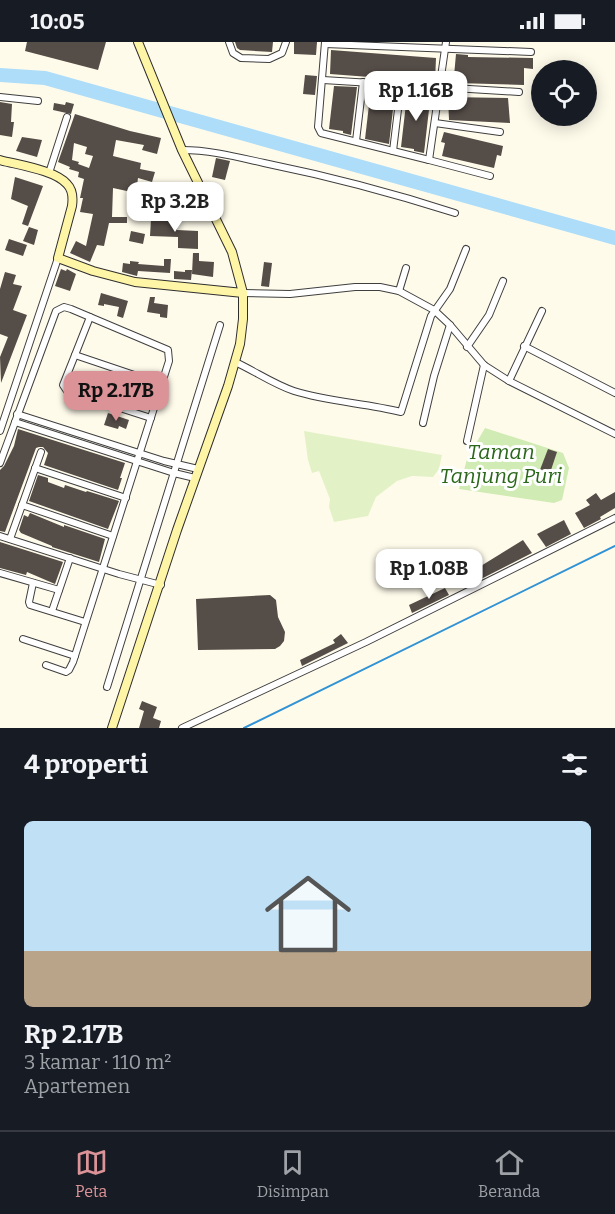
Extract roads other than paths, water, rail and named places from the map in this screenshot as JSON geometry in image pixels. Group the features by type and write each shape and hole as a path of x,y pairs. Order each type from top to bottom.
{"main road":[{"path":"112,728 235,362 243,327 243,293 232,252 181,146 138,42"},
{"path":"0,160 49,173 67,183 71,189 73,199 58,258 93,271 135,282 243,293"}],"street":[{"path":"229,42 233,53 238,58 269,60 282,53 286,42"},
{"path":"490,176 321,133 318,127 325,43 445,45 531,52"},
{"path":"429,160 445,45"},
{"path":"323,80 519,92"},
{"path":"356,141 363,82"},
{"path":"393,151 401,84"},
{"path":"0,97 39,101"},
{"path":"49,173 67,117"},
{"path":"435,123 500,132"},
{"path":"181,146 280,166 456,213"},
{"path":"235,362 272,382 299,392 321,398 371,404 401,412 434,310 450,289 466,249"},
{"path":"0,431 58,258"},
{"path":"399,291 406,268"},
{"path":"467,347 489,315 497,299 502,280"},
{"path":"243,293 290,294 355,286 380,287 399,291 434,310 484,365 509,381 615,434"},
{"path":"0,463 55,312 67,308 168,350 170,357 75,656 67,672 46,665"},
{"path":"509,381 542,311"},
{"path":"90,317 63,386 65,390 151,418"},
{"path":"107,687 220,325"},
{"path":"423,423 434,376 450,325"},
{"path":"524,346 615,393"},
{"path":"75,355 161,384"},
{"path":"467,441 484,365"},
{"path":"17,414 28,422"},
{"path":"15,422 28,422 75,437 139,453 197,473"},
{"path":"75,437 174,473 197,473"},
{"path":"10,539 41,452"},
{"path":"35,468 126,498"},
{"path":"22,505 113,536"},
{"path":"182,728 366,642 615,518"},
{"path":"0,536 161,585"},
{"path":"52,611 70,558"},
{"path":"0,573 59,590"},
{"path":"33,583 29,604 85,622"},
{"path":"23,639 75,656"}],"waterway":[{"path":"0,75 45,78 615,238"},
{"path":"244,728 615,546"}],"park label":[{"name":"Taman Tanjung Puri","path":"501,464"}]}
